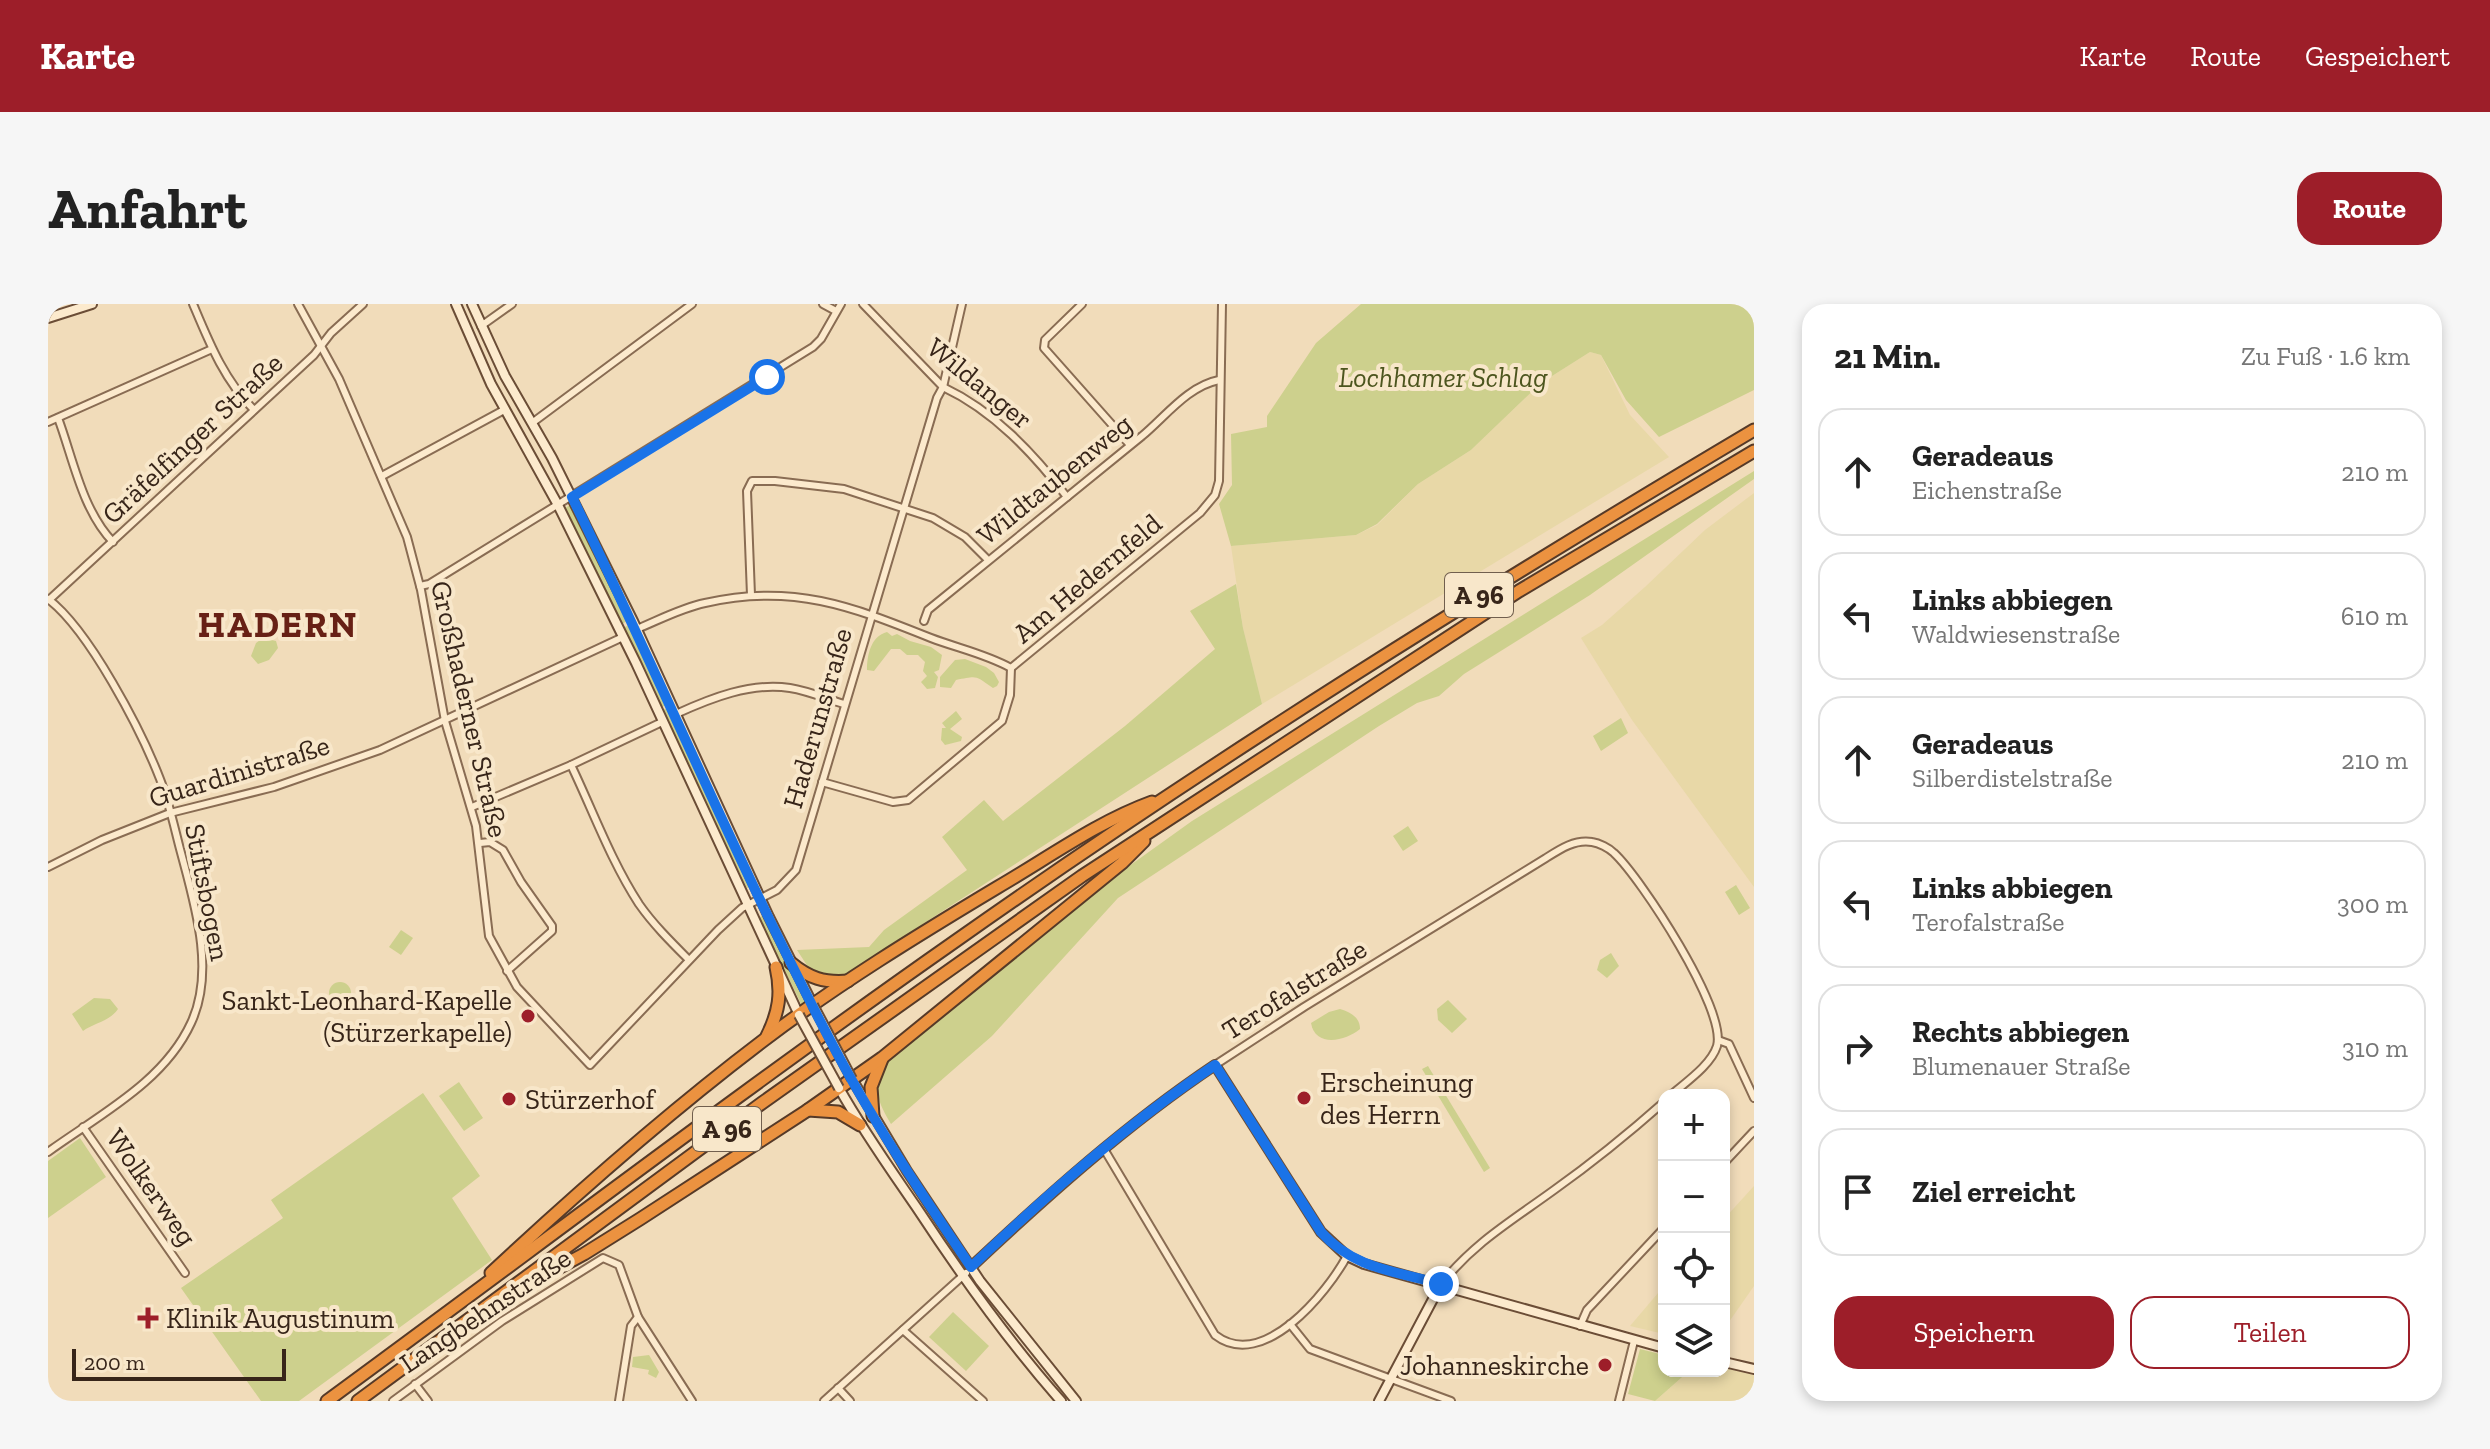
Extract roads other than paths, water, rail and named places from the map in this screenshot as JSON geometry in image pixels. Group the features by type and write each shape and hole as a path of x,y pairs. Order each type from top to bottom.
{"highway":[{"name":"A 96","path":"327,1401 959,938 1171,795 1510,576 1754,430"},
{"name":"A 96","path":"358,1401 970,953 1519,591 1754,451"},
{"path":"441,1318 566,1205 765,1039 943,920 1095,829 1134,808 1171,795"},
{"path":"485,1307 584,1254 808,1110 882,1058 1122,863 1162,824"},
{"path":"791,963 810,977 830,982 848,981"},
{"path":"765,1039 773,1024 781,990 776,967"},
{"path":"873,1116 871,1087 882,1058"},
{"path":"808,1110 838,1112 860,1125"}],"street":[{"path":"48,318 92,304"},
{"path":"193,304 233,388 254,410"},
{"name":"Großhaderner Straße","path":"298,304 322,346 403,524 420,586 445,721 480,843 489,936 507,971 536,1009 590,1065"},
{"name":"Gräfelfinger Straße","path":"48,600 254,410 363,304"},
{"path":"456,304 504,410 558,505 623,637 799,1015 839,1088 860,1125 962,1276 1020,1355 1061,1401"},
{"path":"472,304 505,376 572,497 637,629 760,899 852,1079 1001,1311 1076,1401"},
{"path":"481,326 512,304"},
{"path":"532,423 692,304"},
{"path":"823,304 836,311"},
{"path":"420,586 442,576 572,497 813,347 841,304"},
{"name":"Wildanger","path":"863,304 943,387 957,393 1003,426 1040,462 1067,497"},
{"name":"Haderunstraße","path":"590,1065 688,959 747,905 777,890 796,870 871,615 943,387 962,304"},
{"path":"1082,304 1045,340 1044,348 1130,445"},
{"name":"Am Hedernfeld","path":"637,629 703,603 751,595 802,597 833,602 1011,668 1200,513 1215,495 1219,481 1222,304"},
{"path":"48,422 212,349"},
{"name":"Wildtaubenweg","path":"924,621 928,610 988,560 1205,383 1219,380"},
{"path":"382,476 504,410"},
{"path":"58,418 83,488 113,542"},
{"path":"751,595 747,491 752,481 844,489 904,508 949,526 988,560"},
{"name":"Stiftsbogen","path":"48,600 75,627 133,720 161,781 191,892 202,973 194,1019 184,1038 154,1074 48,1152"},
{"name":"Guardinistraße","path":"48,867 102,840 170,813 332,768 445,721 623,637"},
{"path":"822,782 893,802 908,800 1002,721 1010,695 1011,668"},
{"path":"676,714 722,695 770,687 805,692 844,704"},
{"path":"472,807 662,722"},
{"path":"571,765 624,879 661,932 688,959"},
{"name":"Terofalstraße","path":"971,1267 1019,1221 1104,1149 1215,1065 1568,845 1588,841 1613,852 1677,940 1709,1002 1718,1040"},
{"path":"480,843 490,842 503,850 552,926 552,931 507,971"},
{"path":"1677,1089 1711,1057 1718,1040 1729,1044 1754,1098"},
{"path":"1215,1065 1321,1232 1347,1256 1364,1264 1658,1347"},
{"path":"1379,1401 1441,1284 1467,1254 1587,1165 1658,1107"},
{"name":"Wolkerweg","path":"83,1127 185,1273"},
{"path":"1726,1161 1754,1131"},
{"path":"1104,1149 1215,1335 1224,1342 1239,1345 1254,1343 1290,1324 1320,1297 1347,1256"},
{"path":"1580,1326 1587,1310 1659,1233"},
{"name":"Langbehnstraße","path":"393,1401 502,1321 603,1258 619,1265 638,1317"},
{"path":"824,1401 971,1267"},
{"path":"619,1401 631,1326 638,1317 692,1401"},
{"path":"1290,1324 1310,1349 1451,1401"},
{"path":"903,1330 983,1401"},
{"path":"1619,1401 1634,1341"},
{"path":"1730,1363 1754,1369"},
{"path":"415,1384 428,1401"},
{"path":"838,1388 850,1401"}],"place":[{"name":"Sankt-Leonhard-Kapelle (Stürzerkapelle)","path":"528,1016"},
{"name":"Erscheinung des Herrn","path":"1304,1098"},
{"name":"Stürzerhof","path":"509,1099"},
{"name":"Klinik Augustinum","path":"148,1318"},
{"name":"Johanneskirche","path":"1605,1365"}],"district":[{"name":"HADERN","path":"278,624"}],"park label":[{"name":"Lochhamer Schlag","path":"1443,377"}]}
